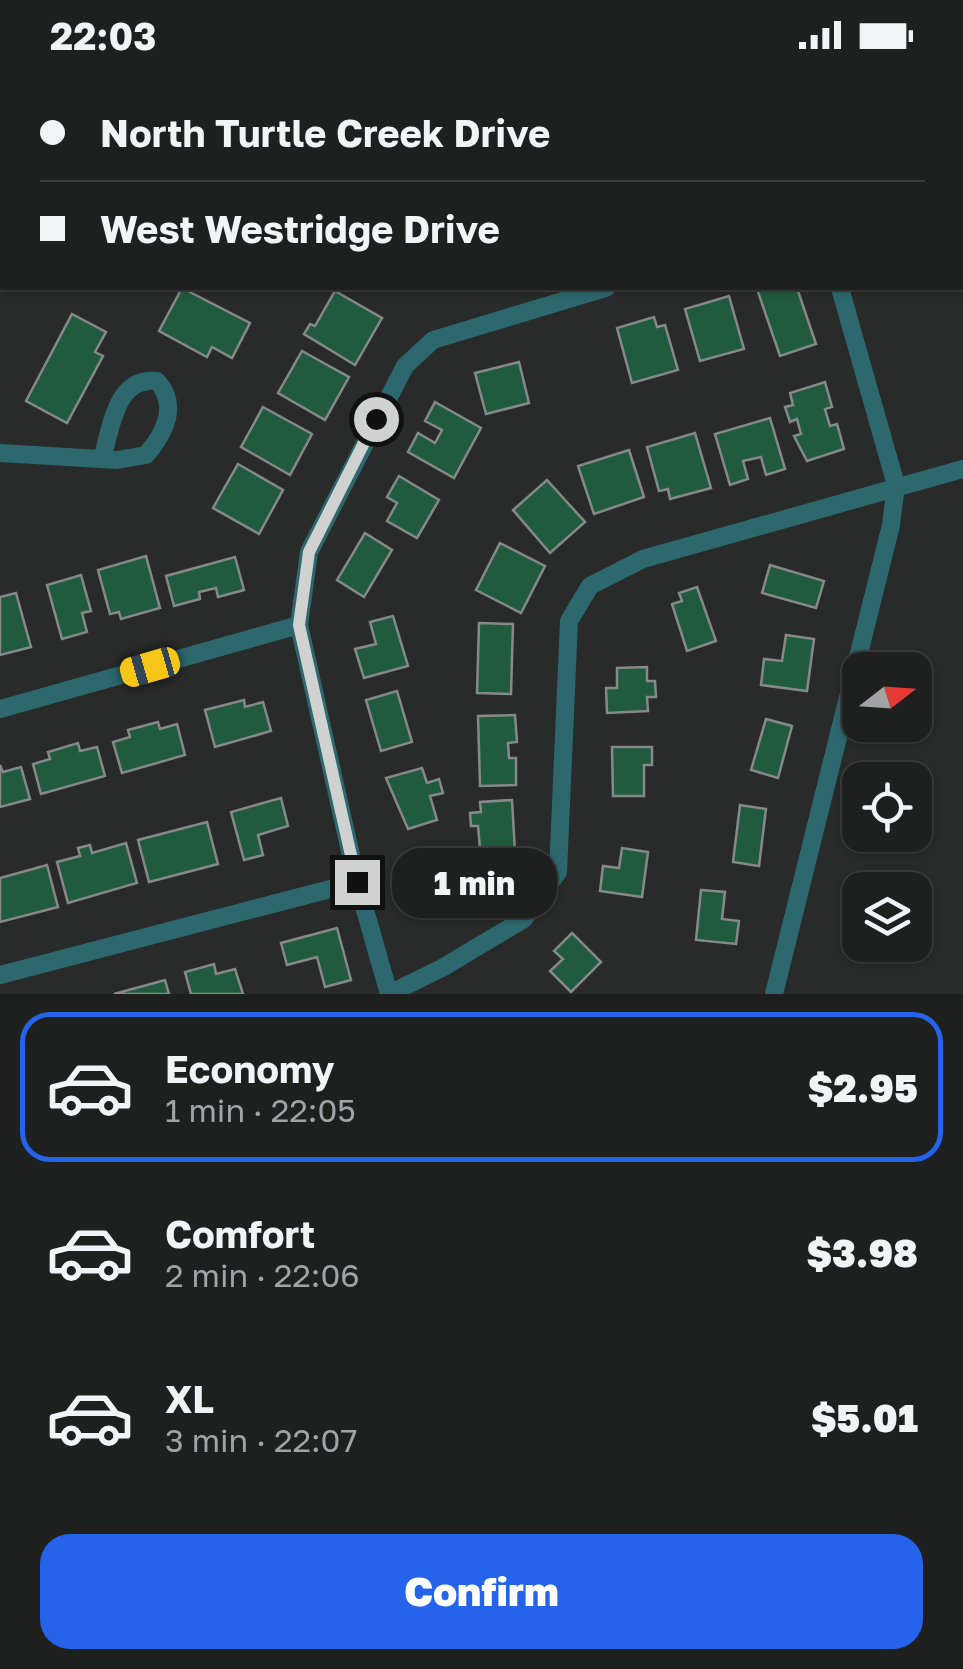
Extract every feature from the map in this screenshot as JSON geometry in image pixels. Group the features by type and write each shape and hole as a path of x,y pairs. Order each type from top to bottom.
{"street":[{"path":"599,290 433,340 406,366 309,552 299,625 357,882 389,994 442,968 524,918 558,872 569,621 590,586 643,559 963,468"},
{"path":"774,994 890,525 896,485 841,290"},
{"path":"0,453 102,459 146,455 158,442 170,410 167,392 157,381 134,384 122,396 102,459"},
{"path":"0,709 299,625"},
{"path":"0,975 357,882"}],"building":[{"path":"181,290 250,323 232,358 212,347 207,357 159,331"},
{"path":"757,290 798,290 816,344 780,356"},
{"path":"335,291 382,318 355,365 304,334 310,324 315,326"},
{"path":"729,296 744,349 700,361 685,309"},
{"path":"72,314 106,332 95,352 103,356 67,423 26,401"},
{"path":"654,317 657,327 665,325 678,370 632,383 617,328"},
{"path":"302,351 349,377 325,420 278,393"},
{"path":"519,362 529,403 486,414 475,373"},
{"path":"825,382 832,407 825,409 830,426 837,424 844,449 807,461 794,436 801,434 797,419 790,422 785,407 793,405 790,393"},
{"path":"435,402 481,428 454,478 408,452 418,433 435,443 442,430 425,421"},
{"path":"263,407 312,434 290,475 241,447"},
{"path":"770,418 785,469 766,475 761,457 743,461 748,479 730,485 715,434"},
{"path":"695,433 711,488 670,499 668,489 659,491 647,447"},
{"path":"629,450 644,497 594,514 578,466"},
{"path":"238,464 283,490 259,534 213,508"},
{"path":"399,476 439,500 417,538 387,521 397,503 387,497"},
{"path":"547,480 585,522 550,553 513,510"},
{"path":"365,533 392,550 364,597 337,580"},
{"path":"500,543 545,566 521,613 476,590"},
{"path":"146,556 160,608 121,619 119,612 110,614 98,570"},
{"path":"235,557 244,590 218,597 216,588 199,592 200,599 174,606 166,576"},
{"path":"770,565 824,581 816,608 762,593"},
{"path":"81,575 91,611 82,613 87,632 62,639 47,585"},
{"path":"697,587 716,641 687,651 672,604 682,601 679,593"},
{"path":"16,593 31,647 0,655 0,597"},
{"path":"393,616 408,666 364,678 355,649 376,644 370,622"},
{"path":"479,623 513,624 511,694 477,693"},
{"path":"786,635 814,639 807,691 761,685 764,659 782,661"},
{"path":"647,667 647,681 655,681 656,697 647,697 648,711 607,713 606,688 617,688 617,668"},
{"path":"397,691 412,742 381,751 366,700"},
{"path":"244,700 245,707 263,702 271,731 215,747 205,710"},
{"path":"515,715 517,742 508,743 509,758 516,758 516,785 480,786 478,716"},
{"path":"766,719 792,726 778,778 751,770"},
{"path":"158,722 160,729 177,724 185,755 122,773 113,742 130,737 128,730"},
{"path":"78,743 80,751 97,747 105,776 41,794 33,764 50,759 48,752"},
{"path":"612,747 652,747 652,765 644,765 644,796 613,796"},
{"path":"0,765 3,772 21,767 30,799 0,807"},
{"path":"422,768 427,783 439,779 443,793 430,796 437,820 408,829 386,778"},
{"path":"281,798 288,826 258,835 263,855 244,860 231,812"},
{"path":"512,800 516,869 475,872 473,850 480,849 478,826 471,826 470,813 481,812 480,802"},
{"path":"740,805 766,809 759,866 733,862"},
{"path":"207,822 218,864 149,882 138,840"},
{"path":"126,843 137,883 68,903 57,862 80,856 78,848 90,845 92,853"},
{"path":"622,848 648,852 642,897 600,891 603,866 619,868"},
{"path":"444,856 459,899 427,910 413,866"},
{"path":"47,865 58,907 0,922 0,878"},
{"path":"701,890 725,892 722,919 739,921 736,944 696,940"},
{"path":"337,928 351,980 325,987 317,957 287,965 281,943"},
{"path":"572,933 601,962 571,992 550,971 563,959 554,951"},
{"path":"214,964 216,974 235,969 243,994 191,994 185,972"},
{"path":"165,980 169,994 114,994"}],"route":[{"path":"357,882 299,625 309,552 376,419"}]}
